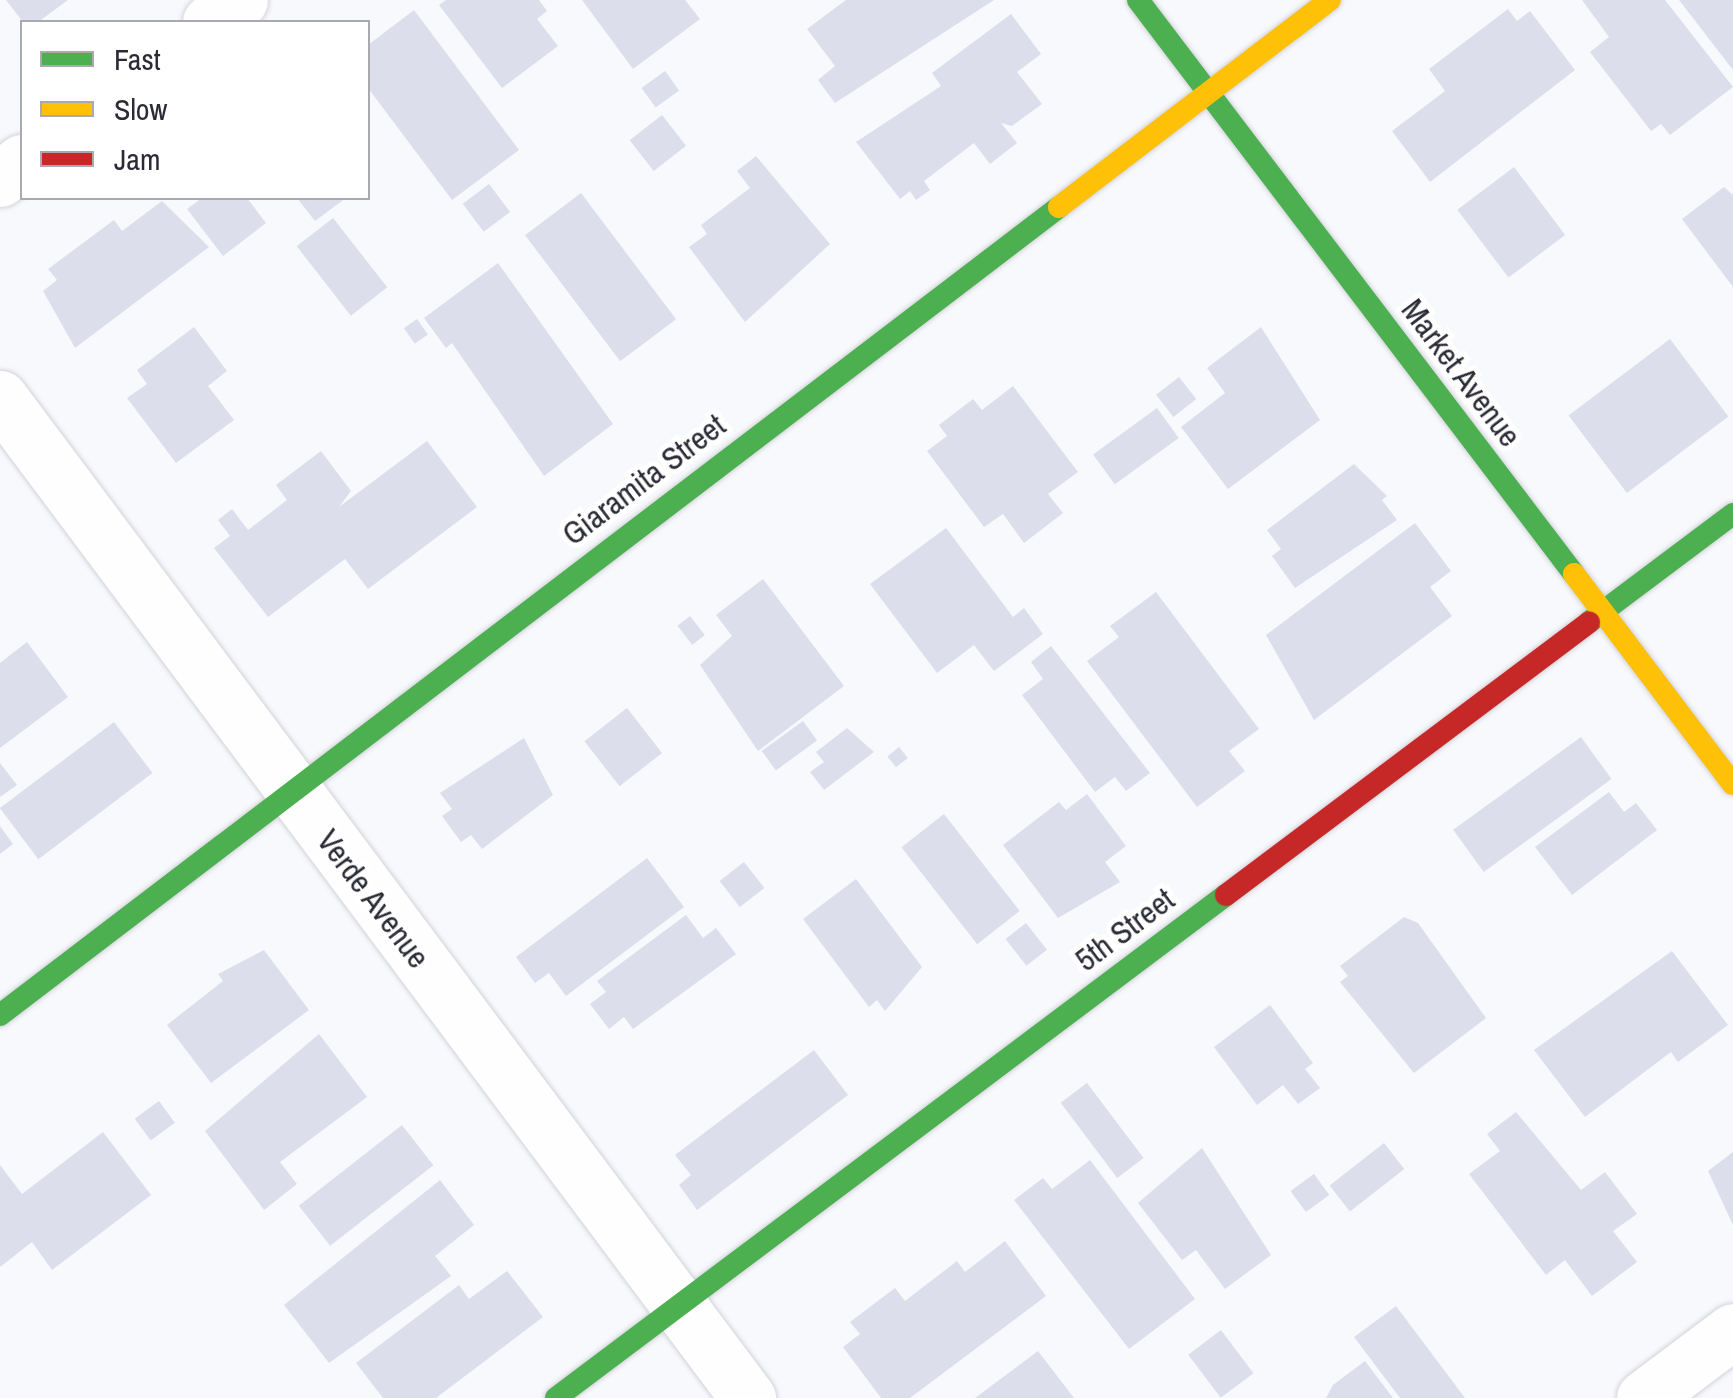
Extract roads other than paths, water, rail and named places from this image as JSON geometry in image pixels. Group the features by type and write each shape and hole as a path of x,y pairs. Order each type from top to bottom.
{"street":[{"path":"213,20 240,0"},
{"name":"Market Avenue","path":"1138,0 1733,784"},
{"name":"Giaramita Street","path":"0,1016 290,788 1330,0"},
{"path":"0,179 20,164"},
{"name":"Verde Avenue","path":"0,398 748,1398"},
{"name":"5th Street","path":"556,1398 1733,514"},
{"path":"1644,1398 1733,1331"}]}
